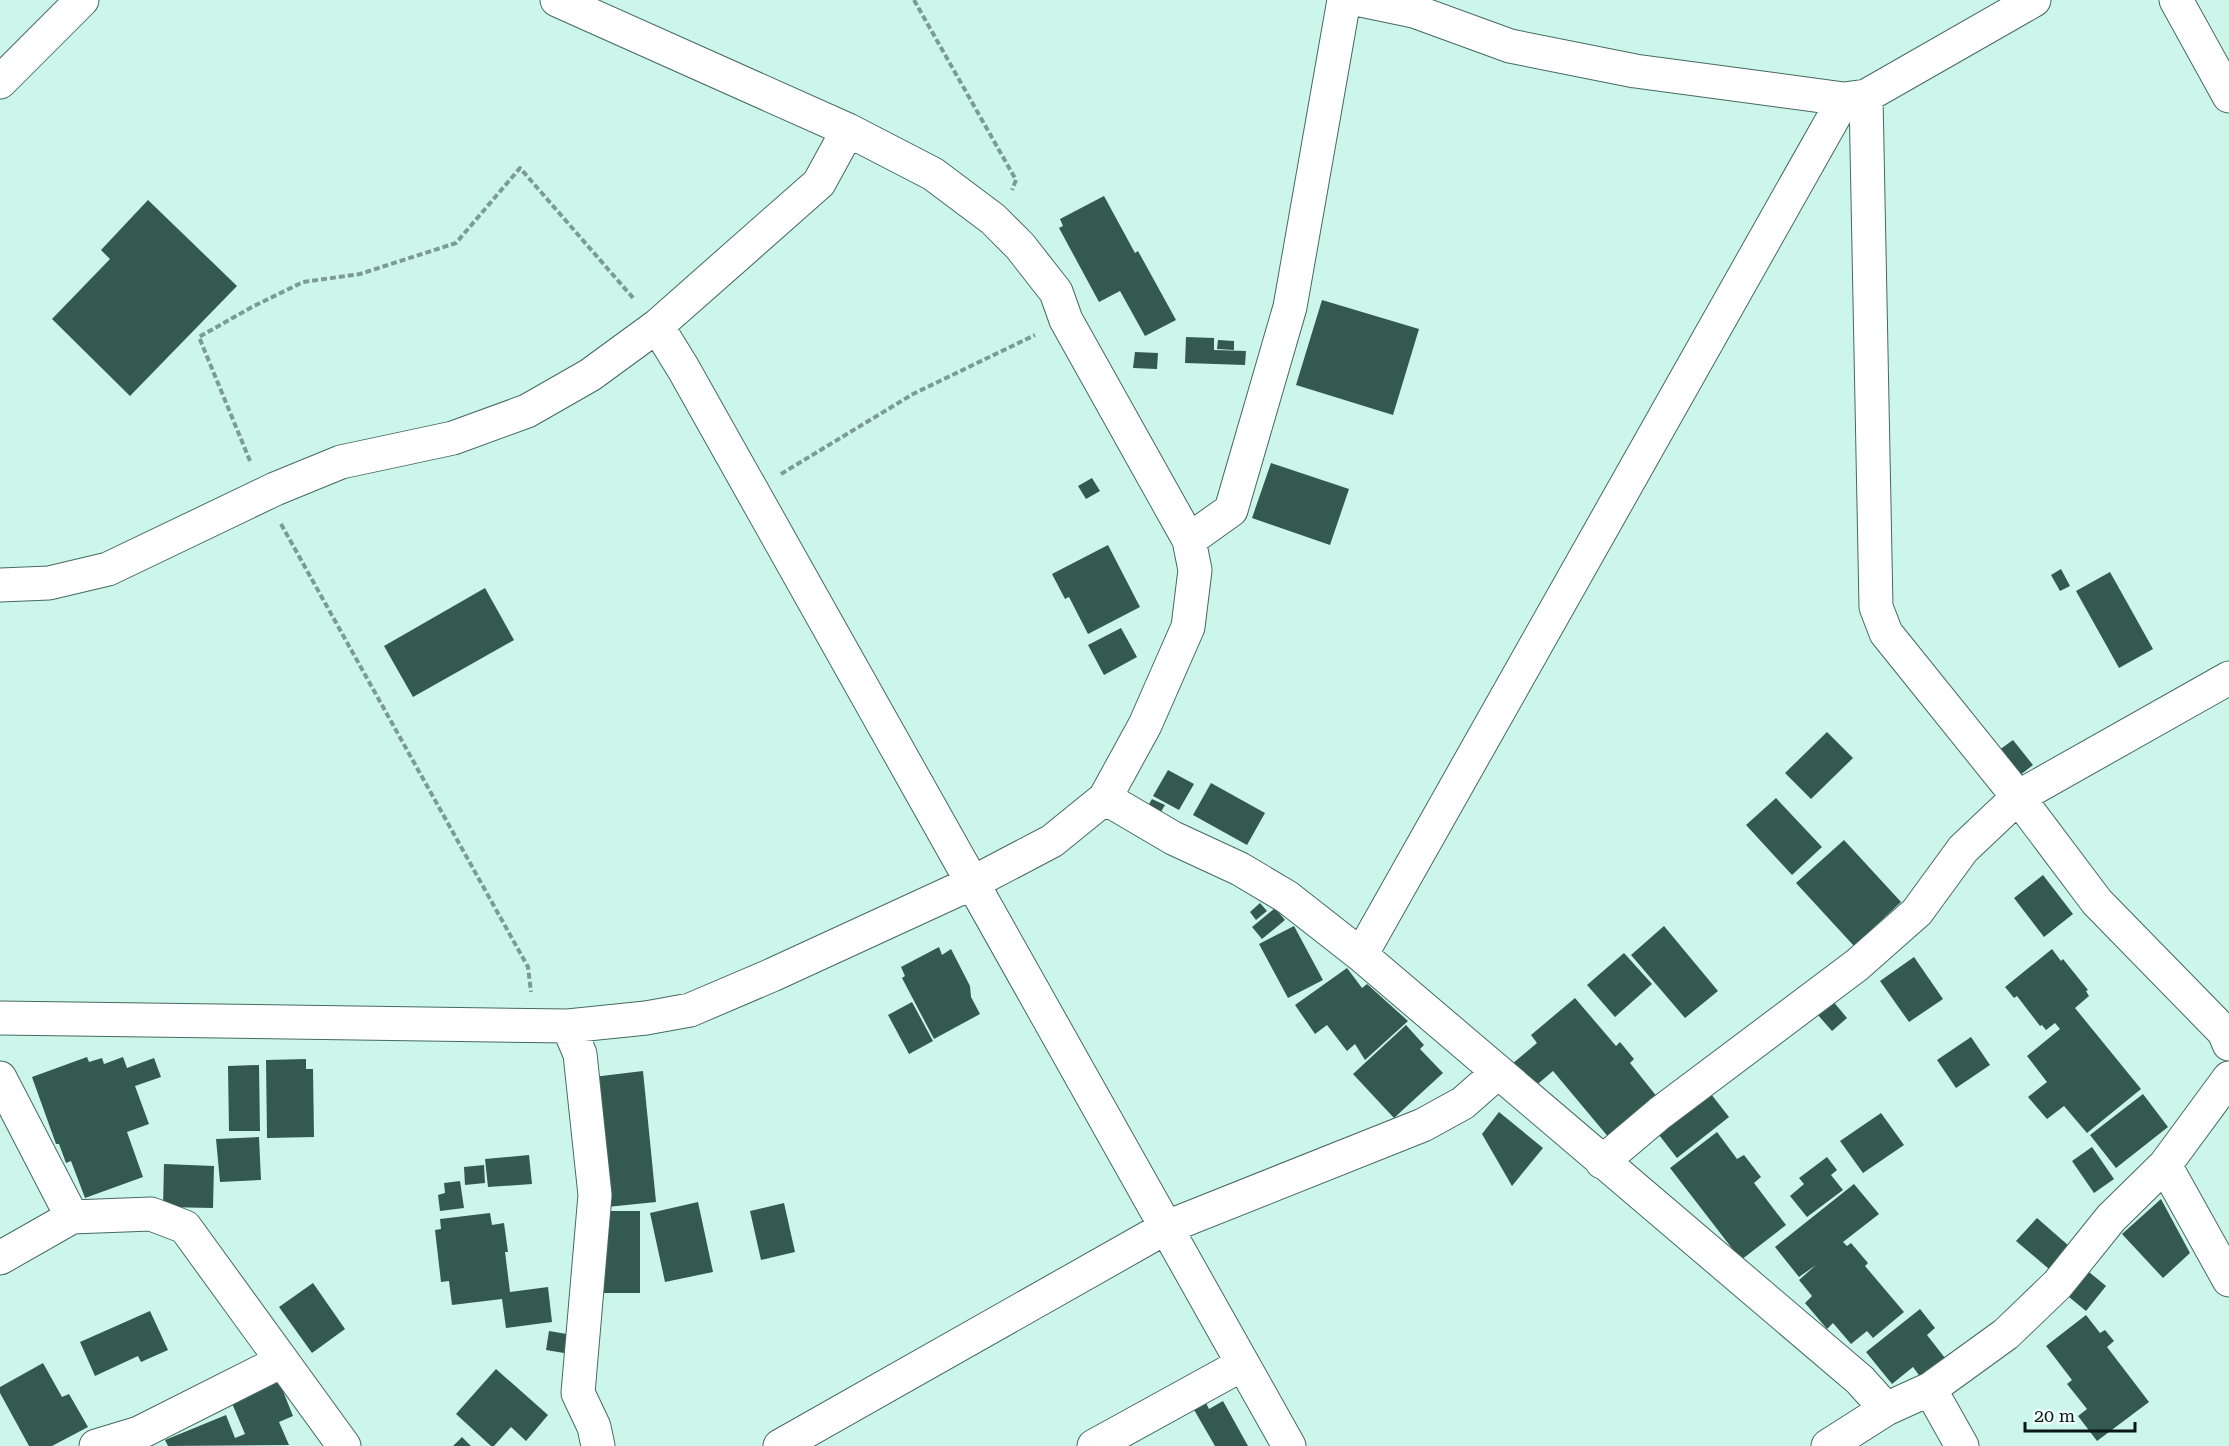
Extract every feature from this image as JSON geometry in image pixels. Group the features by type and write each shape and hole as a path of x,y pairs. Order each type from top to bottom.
{"street":[{"path":"0,82 82,0"},
{"path":"0,1018 568,1026 646,1018 690,1010 972,883 1052,841 1105,798 1145,725 1188,627 1195,570 1189,540 1065,321 1056,292 1020,246 993,219 933,174 848,130 557,0"},
{"path":"1189,540 1231,510 1290,307 1344,0"},
{"path":"1361,0 1414,10 1510,46 1635,71 1855,98"},
{"path":"1361,955 1855,98 2034,0"},
{"path":"2176,0 2229,96"},
{"path":"1855,98 1876,607 1886,633 2018,797 2097,902 2227,1035"},
{"path":"0,585 49,583 108,569 264,494 341,462 453,438 527,411 590,375 657,326 819,183 848,130"},
{"path":"657,326 683,368 1289,1446"},
{"path":"1602,1162 1660,1113 1857,965 1917,912 1963,849 2018,797 2229,678"},
{"path":"1105,798 1173,838 1240,869 1287,897 1361,955 1860,1380 1886,1409"},
{"path":"568,1026 580,1054 595,1195 578,1393 594,1427 598,1446"},
{"path":"780,1446 1167,1227 1424,1125 1463,1102 1497,1073"},
{"path":"0,1078 72,1217"},
{"path":"1828,1446 1886,1409 1930,1389 2006,1334 2058,1284 2111,1218 2165,1165 2229,1078"},
{"path":"2165,1165 2229,1280"},
{"path":"0,1258 72,1217 151,1214 185,1227 344,1446"},
{"path":"96,1446 142,1440 282,1361"},
{"path":"1094,1446 1244,1364"},
{"path":"1930,1389 1962,1446"}],"path":[{"path":"914,0 1016,180 1005,205 993,219"},
{"path":"535,1026 528,967 264,494 199,337 303,282 360,274 456,243 520,168 657,326"},
{"path":"752,491 913,394 1065,321"}],"building":[{"path":"1104,196 1135,253 1138,251 1176,320 1145,336 1120,291 1099,302 1059,228 1063,226 1060,219"},
{"path":"148,200 237,286 130,396 52,319 110,259 101,250"},
{"path":"1322,300 1419,329 1393,415 1296,385"},
{"path":"1186,337 1214,338 1214,350 1246,351 1245,365 1185,363"},
{"path":"1218,340 1234,341 1234,350 1217,349"},
{"path":"1135,352 1158,353 1157,369 1133,368"},
{"path":"1271,463 1349,489 1330,545 1252,518"},
{"path":"1092,478 1100,491 1086,499 1078,486"},
{"path":"1108,545 1140,607 1088,634 1069,597 1065,599 1052,574"},
{"path":"2061,569 2070,586 2060,591 2051,575"},
{"path":"2110,572 2153,649 2119,668 2076,591"},
{"path":"485,588 514,640 413,697 384,646"},
{"path":"1121,628 1137,657 1104,675 1088,645"},
{"path":"1827,732 1853,758 1811,799 1785,773"},
{"path":"2013,740 2033,765 2015,779 1995,753"},
{"path":"1168,770 1194,784 1179,810 1153,796"},
{"path":"1211,783 1265,813 1247,845 1193,815"},
{"path":"1776,798 1822,847 1792,875 1746,825"},
{"path":"1152,799 1165,805 1159,815 1146,809"},
{"path":"1844,840 1901,902 1854,946 1796,883"},
{"path":"2043,875 2073,914 2044,937 2014,898"},
{"path":"1260,903 1267,911 1256,920 1250,912"},
{"path":"1275,908 1285,920 1262,939 1252,927"},
{"path":"1294,926 1323,980 1288,998 1259,944"},
{"path":"1664,926 1718,991 1685,1018 1631,955"},
{"path":"939,947 942,955 951,949 970,986 971,997 980,1014 934,1039 902,978 905,976 901,967"},
{"path":"2052,949 2088,990 2086,991 2089,996 2075,1008 2141,1089 2087,1133 2064,1106 2047,1119 2028,1097 2047,1082 2027,1056 2060,1029 2055,1023 2046,1030 2042,1025 2040,1026 2017,996 2014,998 2005,987"},
{"path":"1624,953 1652,984 1615,1017 1587,985"},
{"path":"1914,957 1943,999 1909,1022 1880,981"},
{"path":"1347,968 1362,988 1367,984 1408,1021 1365,1060 1355,1044 1347,1051 1327,1025 1315,1034 1295,1005"},
{"path":"1575,998 1616,1046 1620,1042 1634,1059 1630,1063 1658,1098 1610,1139 1553,1071 1533,1088 1512,1064 1537,1043 1531,1035"},
{"path":"1832,1000 1847,1018 1832,1031 1817,1014"},
{"path":"912,1002 933,1041 909,1054 888,1015"},
{"path":"1406,1025 1424,1045 1420,1049 1443,1073 1394,1118 1353,1074"},
{"path":"1971,1037 1990,1065 1956,1088 1937,1060"},
{"path":"87,1057 89,1062 102,1058 104,1064 123,1057 127,1068 154,1058 161,1077 135,1086 149,1124 127,1132 143,1177 85,1198 71,1161 66,1163 59,1144 56,1144 32,1077"},
{"path":"306,1059 306,1069 313,1069 314,1137 267,1138 266,1060"},
{"path":"259,1065 260,1131 229,1131 228,1066"},
{"path":"643,1071 656,1202 607,1207 593,1077"},
{"path":"1711,1094 1729,1117 1677,1158 1659,1135"},
{"path":"2143,1094 2168,1127 2116,1168 2090,1135"},
{"path":"1499,1112 1543,1148 1512,1186 1482,1134"},
{"path":"1881,1113 1904,1145 1863,1173 1840,1141"},
{"path":"1717,1132 1737,1159 1744,1155 1761,1177 1754,1183 1786,1225 1741,1260 1670,1168"},
{"path":"259,1137 261,1180 220,1182 216,1139"},
{"path":"2092,1147 2114,1179 2094,1193 2072,1161"},
{"path":"529,1155 532,1184 488,1187 485,1159"},
{"path":"1827,1157 1837,1170 1831,1175 1843,1190 1807,1217 1790,1196 1804,1184 1799,1178"},
{"path":"164,1164 214,1166 213,1208 163,1207"},
{"path":"484,1165 485,1183 465,1185 464,1167"},
{"path":"460,1181 464,1208 440,1211 438,1195 445,1193 444,1183"},
{"path":"1854,1184 1879,1214 1843,1242 1847,1246 1851,1243 1868,1263 1865,1266 1904,1312 1873,1338 1867,1331 1851,1344 1833,1323 1827,1329 1805,1303 1812,1296 1799,1280 1816,1265 1799,1277 1775,1247"},
{"path":"2161,1199 2190,1253 2163,1278 2122,1234"},
{"path":"698,1202 713,1272 665,1282 650,1213"},
{"path":"784,1203 795,1252 761,1260 750,1211"},
{"path":"609,1211 640,1211 640,1293 600,1293 600,1224 609,1223"},
{"path":"490,1213 492,1225 504,1223 510,1292 548,1287 552,1322 506,1328 502,1299 452,1305 449,1281 441,1282 435,1230 441,1229 440,1219"},
{"path":"2037,1218 2069,1246 2049,1269 2016,1241"},
{"path":"2089,1272 2106,1286 2086,1311 2069,1297"},
{"path":"313,1283 345,1329 312,1353 279,1307"},
{"path":"1920,1309 1935,1328 1927,1335 1945,1358 1921,1378 1913,1367 1892,1384 1866,1352"},
{"path":"150,1311 168,1350 141,1362 138,1356 95,1376 80,1342"},
{"path":"2086,1315 2100,1333 2105,1330 2114,1341 2107,1347 2149,1402 2097,1441 2078,1416 2087,1409 2067,1384 2072,1380 2046,1346"},
{"path":"549,1331 567,1334 564,1353 546,1350"},
{"path":"43,1363 62,1397 69,1394 88,1427 52,1446 29,1446 0,1393 0,1387"},
{"path":"496,1369 548,1415 526,1441 511,1427 494,1446 491,1446 456,1414"},
{"path":"279,1381 293,1416 279,1422 289,1445 168,1446 165,1440 226,1415 235,1438 245,1434 231,1401"},
{"path":"1205,1401 1209,1409 1223,1401 1248,1446 1215,1446 1193,1408"},
{"path":"462,1437 471,1446 453,1446"}]}
